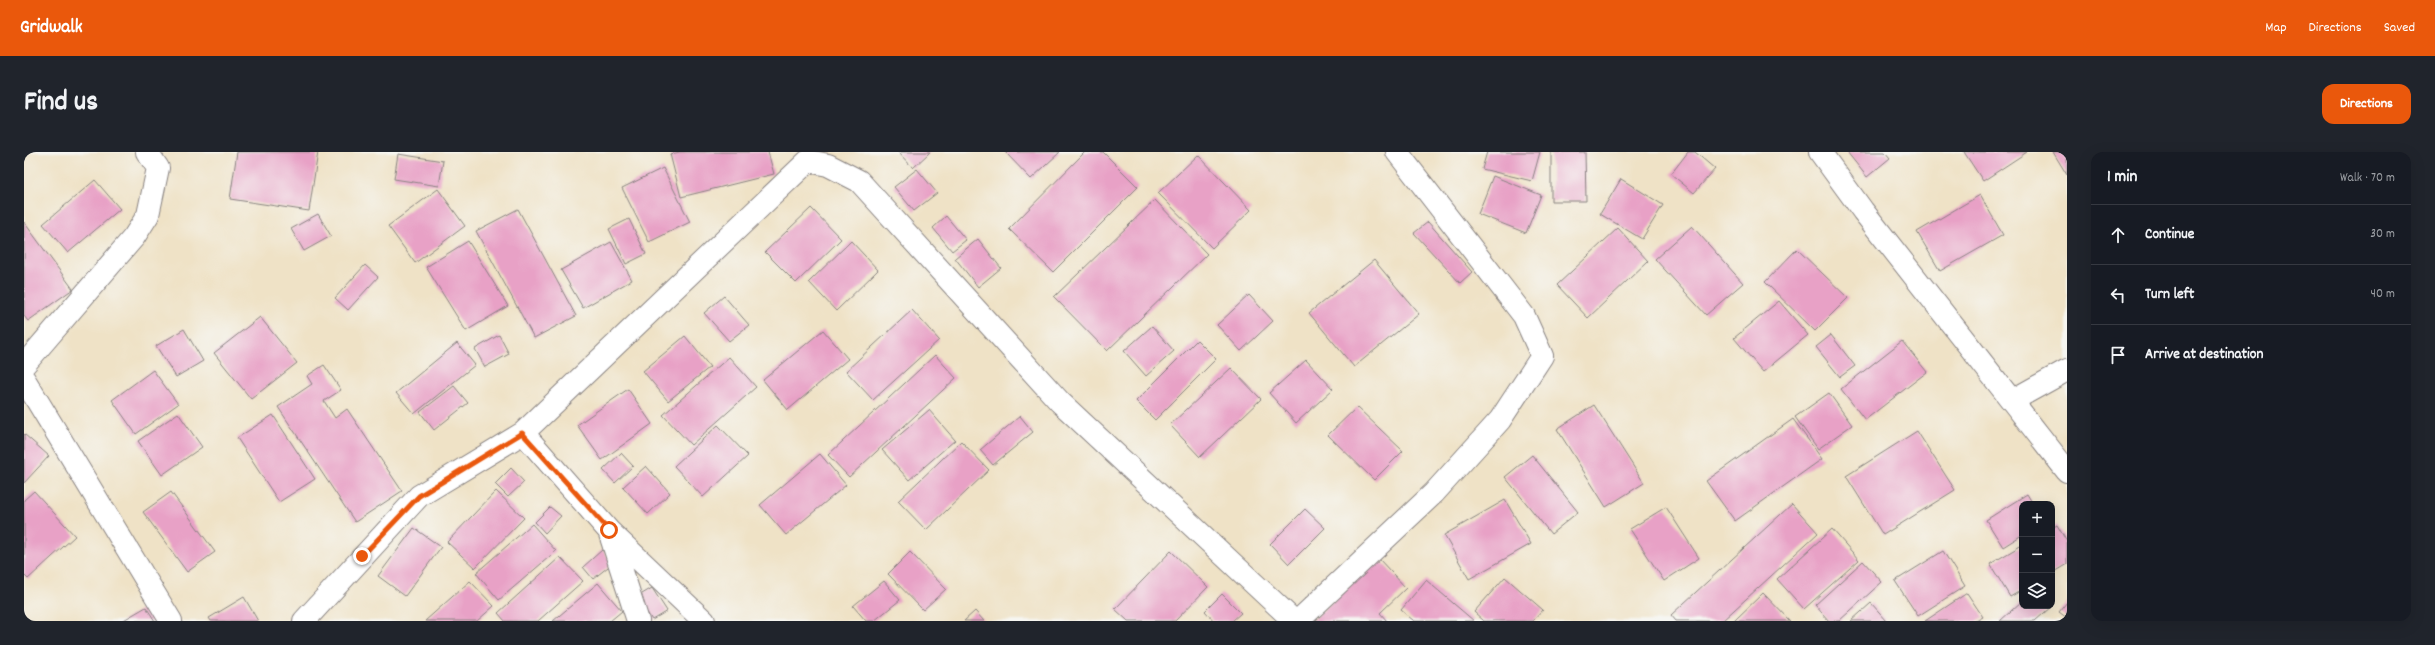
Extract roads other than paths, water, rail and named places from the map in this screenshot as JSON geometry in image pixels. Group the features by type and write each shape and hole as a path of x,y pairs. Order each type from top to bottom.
{"street":[{"path":"24,365 134,237 148,215 158,168 148,152"},
{"path":"1298,621 1434,493 1500,420 1542,356 1524,316 1397,152"},
{"path":"1820,152 1863,211 2013,400 2067,471"},
{"path":"304,621 419,496 522,433 808,161 828,165 859,181 1060,402 1294,621"},
{"path":"2013,400 2067,370"},
{"path":"24,379 171,621"},
{"path":"522,433 609,530 704,621"},
{"path":"609,530 638,621"}]}
